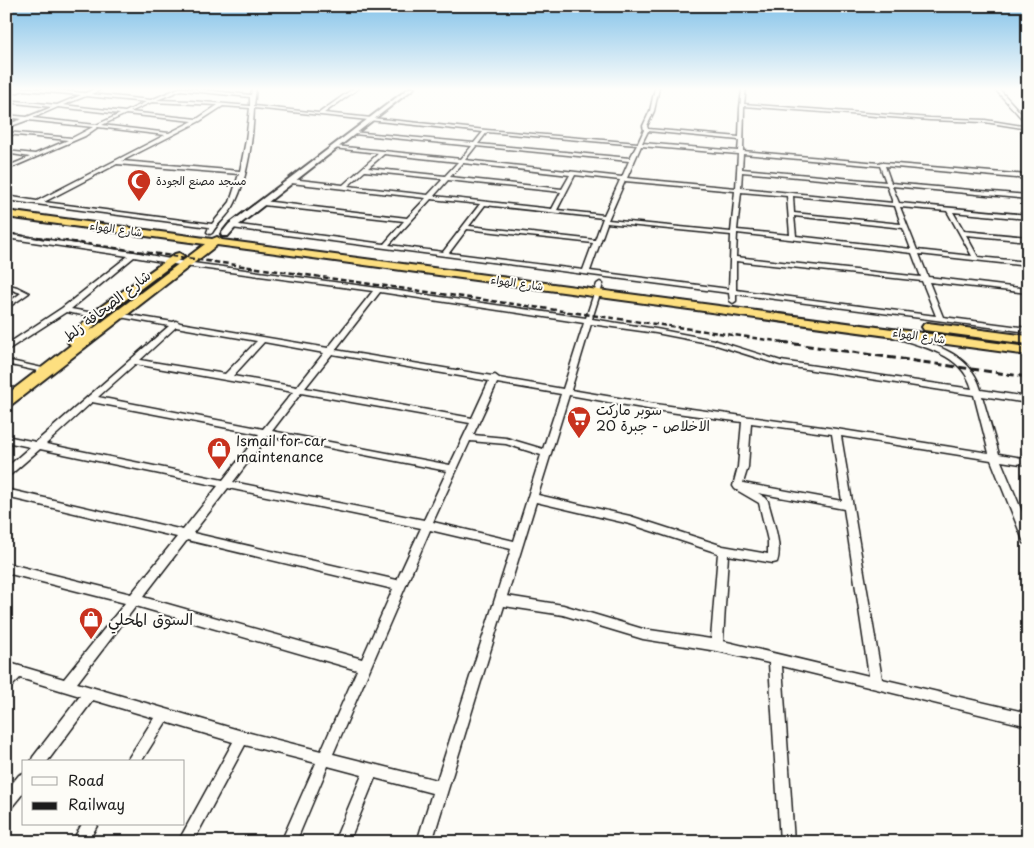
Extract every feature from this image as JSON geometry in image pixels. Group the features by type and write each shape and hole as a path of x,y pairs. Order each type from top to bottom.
{"highway":[{"name":"شارع الهواء","path":"9,202 212,234 1014,349 1028,353"},
{"name":"شارع الهواء","path":"6,214 198,240"},
{"name":"شارع الهواء","path":"228,230 599,288 733,296 1028,340"},
{"name":"شارع الصحافة زلط","path":"6,402 72,344 96,316 179,263 198,240 228,230"},
{"name":"شارع الصحافة زلط","path":"6,394 120,315 212,234"}],"street":[{"path":"6,169 73,140 94,128"},
{"path":"111,128 168,134"},
{"path":"39,202 182,128"},
{"path":"6,198 9,202 39,202 212,234 232,203 241,173 249,128"},
{"path":"228,230 361,128"},
{"path":"453,128 1025,176 1028,184"},
{"path":"733,296 742,128"},
{"path":"586,272 606,219 646,130 741,139"},
{"path":"385,246 462,161 486,131"},
{"path":"6,133 73,140"},
{"path":"354,133 631,160"},
{"path":"335,147 738,191 1028,217"},
{"path":"6,152 37,156"},
{"path":"344,187 383,152"},
{"path":"115,162 241,173"},
{"path":"881,164 940,318"},
{"path":"365,169 564,191"},
{"path":"740,170 1028,197"},
{"path":"553,212 574,174"},
{"path":"291,181 606,219 735,233 793,237 1028,264"},
{"path":"790,195 793,237"},
{"path":"263,203 410,220"},
{"path":"445,254 483,204"},
{"path":"949,210 976,258"},
{"path":"792,214 904,226"},
{"path":"465,227 597,242"},
{"path":"228,230 385,246 586,272 733,296 940,318 1028,330"},
{"path":"962,232 1028,239"},
{"path":"6,236 134,254 179,263 588,321 714,342 780,363 1028,400"},
{"path":"6,349 65,310 122,266 134,254"},
{"path":"734,259 1028,291"},
{"path":"6,286 26,293 6,307"},
{"path":"424,842 545,453 599,288"},
{"path":"67,685 378,290"},
{"path":"65,310 96,316"},
{"path":"120,315 176,323 648,406 836,432 1028,462"},
{"path":"6,474 176,323"},
{"path":"883,330 926,345 961,362 969,369 975,381 976,392 995,457 1028,540"},
{"path":"226,378 263,339"},
{"path":"6,362 43,370"},
{"path":"134,362 475,421"},
{"path":"288,842 427,526 495,378"},
{"path":"92,399 454,469"},
{"path":"738,486 743,467 747,419"},
{"path":"836,432 877,684"},
{"path":"468,438 506,441 545,453"},
{"path":"6,439 517,546"},
{"path":"738,486 848,506"},
{"path":"532,497 630,520 723,550 773,560 773,541 763,501 738,486"},
{"path":"6,493 401,586"},
{"path":"717,646 723,550"},
{"path":"6,568 134,600 365,666"},
{"path":"500,600 563,610 643,634 717,646 1028,720"},
{"path":"775,660 787,842"},
{"path":"6,684 12,669 242,738 442,788"},
{"path":"40,760 90,693"},
{"path":"134,760 164,714"},
{"path":"185,842 242,738"},
{"path":"341,842 371,770"},
{"path":"6,803 22,783"},
{"path":"79,842 90,826"}],"railway":[{"path":"6,233 46,239"},
{"path":"37,237 790,343"},
{"path":"781,342 1028,377"}],"place":[{"name":"مسجد مصنع الجودة","path":"139,202"},
{"name":"سوبر ماركت الاخلاص - جبرة 20","path":"579,439"},
{"name":"Ismail for car maintenance","path":"219,470"},
{"name":"السوق المحلي","path":"91,640"}]}
